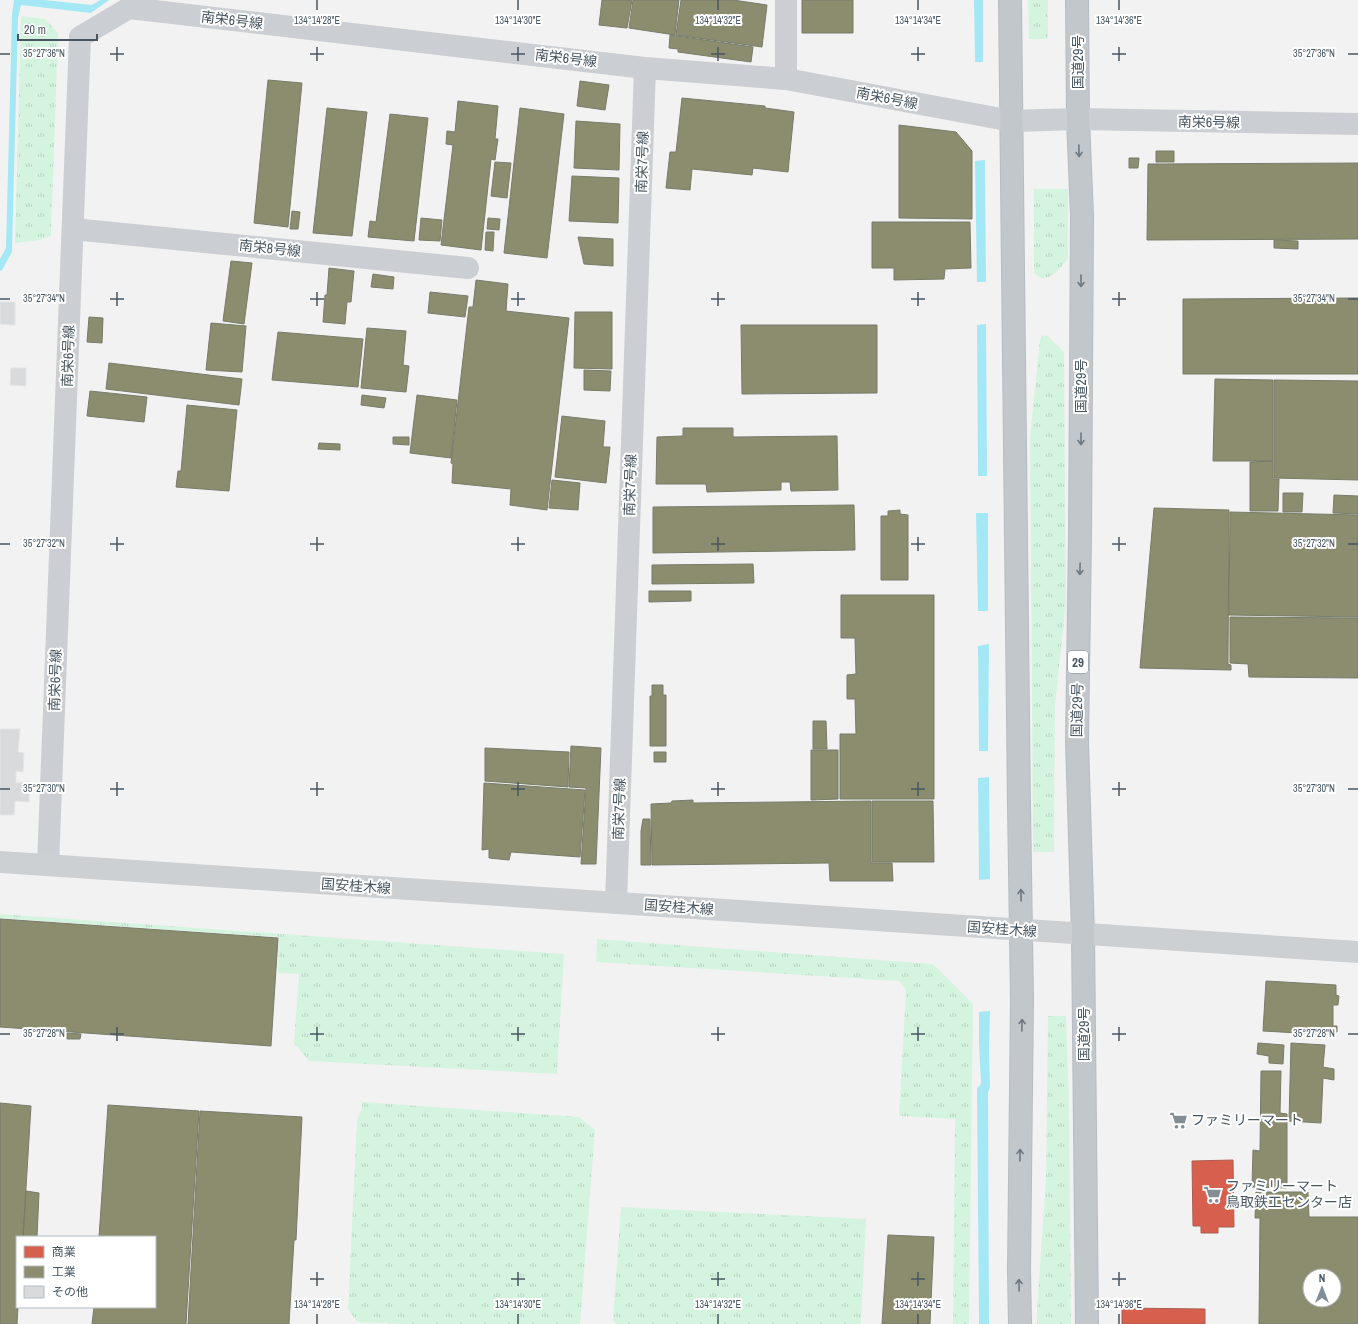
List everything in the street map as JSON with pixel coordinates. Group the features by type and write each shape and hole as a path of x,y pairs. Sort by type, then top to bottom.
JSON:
{"highway":[{"path":"1010,0 1019,806 1022,930 1019,1271 1020,1324"},
{"name":"国道29号","path":"1077,0 1078,119 1082,224 1077,742 1083,934 1086,1324"}],"main road":[{"name":"国安桂木線","path":"0,862 1358,952"}],"street":[{"path":"786,0 786,79"},
{"name":"南栄6号線","path":"48,865 80,37 128,8 645,68 786,79 1012,121 1078,119 1358,124"},
{"name":"南栄7号線","path":"616,903 645,68"},
{"name":"南栄8号線","path":"73,229 468,268"}],"green space":[{"path":"1028,0 1048,0 1048,39 1029,39"},
{"path":"21,16 45,19 58,33 51,236 40,240 15,243"},
{"path":"1034,189 1068,189 1068,259 1054,273 1045,278 1034,273"},
{"path":"1042,335 1049,337 1064,352 1066,602 1055,705 1054,852 1033,852 1030,436 1040,340"},
{"path":"0,914 564,954 557,1074 309,1061 294,1043 299,974 278,973 279,937 0,918"},
{"path":"597,939 933,964 973,1004 969,1324 953,1324 955,1119 899,1116 906,990 899,981 596,962"},
{"path":"1048,1016 1066,1016 1069,1103 1071,1324 1037,1324 1046,1178"},
{"path":"362,1102 579,1117 595,1130 580,1324 402,1324 357,1322 348,1309 357,1120 362,1108"},
{"path":"621,1207 866,1219 861,1324 616,1324 613,1320"}],"water":[{"path":"14,0 44,0 92,5 100,0 109,0 91,13 21,5 18,18 12,252 0,271 0,259 6,248 12,15"},
{"path":"974,0 983,0 983,62 975,62"},
{"path":"985,160 986,282 977,282 975,161"},
{"path":"986,324 987,476 978,476 977,325"},
{"path":"976,513 988,513 988,611 978,611"},
{"path":"989,644 988,751 979,751 978,646"},
{"path":"989,777 990,879 979,880 978,778"},
{"path":"990,1011 990,1088 988,1092 989,1324 979,1324 977,1088 981,1084 979,1012"}],"building: 商業":[{"name":"ファミリーマート 鳥取鉄工センター店","path":"1233,1160 1234,1227 1218,1227 1218,1233 1201,1233 1201,1226 1193,1226 1192,1161"},
{"path":"1122,1308 1205,1309 1205,1324 1122,1324"}],"building: 工業":[{"path":"602,0 632,0 627,28 599,25"},
{"path":"633,0 679,0 675,35 629,28"},
{"path":"681,0 733,0 767,5 762,47 676,35"},
{"path":"802,0 853,0 853,33 802,33"},
{"path":"670,35 753,47 751,62 678,52 678,49 669,48"},
{"path":"268,80 302,83 288,227 254,223"},
{"path":"580,81 609,85 605,110 577,106"},
{"path":"682,98 765,106 765,108 794,112 788,172 753,168 752,175 692,169 690,190 666,188 670,152 676,152"},
{"path":"458,101 498,106 495,139 498,139 495,160 491,159 481,250 441,245 453,145 446,144 447,131 455,132"},
{"path":"327,108 367,112 352,236 313,233"},
{"path":"520,108 564,114 547,258 504,253"},
{"path":"390,114 428,118 414,241 368,237 370,221 376,222"},
{"path":"576,121 620,124 619,170 574,168"},
{"path":"899,125 956,132 972,151 972,219 899,218"},
{"path":"1156,151 1174,151 1174,162 1156,162"},
{"path":"1129,158 1139,158 1138,168 1129,168"},
{"path":"495,162 511,163 507,198 491,196"},
{"path":"1358,163 1358,239 1147,240 1148,164"},
{"path":"572,176 619,178 618,223 569,221"},
{"path":"292,211 300,212 298,229 290,229"},
{"path":"421,218 442,220 440,241 419,240"},
{"path":"488,218 500,219 499,230 487,229"},
{"path":"872,222 970,222 971,268 945,269 944,279 894,280 894,268 872,268"},
{"path":"486,232 494,232 493,251 485,250"},
{"path":"578,237 613,239 613,266 584,264"},
{"path":"1274,240 1298,241 1298,249 1274,248"},
{"path":"231,261 252,263 244,324 223,321"},
{"path":"329,268 354,271 351,302 347,302 345,324 323,322"},
{"path":"373,274 394,277 393,289 371,287"},
{"path":"476,280 508,284 506,311 569,318 547,510 510,505 511,489 452,483 453,464 451,463 469,307 473,307"},
{"path":"430,292 468,296 465,317 428,313"},
{"path":"1358,298 1358,374 1183,374 1183,299"},
{"path":"575,312 612,312 612,369 574,368"},
{"path":"89,317 103,318 102,343 87,342"},
{"path":"211,323 246,326 242,372 206,370"},
{"path":"741,325 877,325 877,393 742,394"},
{"path":"367,328 406,331 403,365 409,366 406,392 361,388"},
{"path":"278,332 363,339 358,387 272,380"},
{"path":"109,363 242,379 239,405 106,389"},
{"path":"584,370 611,371 610,391 584,390"},
{"path":"1215,379 1273,380 1273,461 1213,461"},
{"path":"1274,380 1358,381 1358,480 1274,478"},
{"path":"90,391 147,397 144,422 87,416"},
{"path":"362,395 386,398 384,408 361,405"},
{"path":"417,395 457,400 451,458 410,453"},
{"path":"187,405 237,410 229,491 176,487 178,471 181,471"},
{"path":"562,416 605,421 603,447 610,447 606,483 555,477"},
{"path":"683,428 733,428 733,437 837,436 838,490 791,491 790,482 781,482 781,490 707,492 706,484 656,484 657,437 683,436"},
{"path":"393,437 409,437 409,445 393,444"},
{"path":"319,443 340,444 340,450 318,449"},
{"path":"1273,461 1273,479 1279,479 1278,511 1250,511 1250,462"},
{"path":"552,480 580,483 578,510 549,508"},
{"path":"1283,493 1303,493 1302,512 1283,512"},
{"path":"1334,495 1358,496 1358,514 1333,513"},
{"path":"854,505 855,550 653,553 653,507"},
{"path":"1154,508 1229,510 1228,664 1231,665 1231,670 1140,668"},
{"path":"900,510 900,514 908,515 908,580 881,580 881,516 888,516 888,511"},
{"path":"1230,512 1358,515 1358,617 1229,615"},
{"path":"753,564 754,583 652,584 652,565"},
{"path":"649,591 691,591 691,601 649,602"},
{"path":"841,595 934,595 934,799 840,799 840,734 856,734 855,699 847,699 847,675 856,674 855,638 841,638"},
{"path":"1230,617 1358,618 1358,678 1249,677 1248,664 1230,663"},
{"path":"652,685 663,685 663,695 666,695 666,746 650,746 650,696 652,696"},
{"path":"813,721 826,721 827,749 813,749"},
{"path":"571,746 601,748 596,864 581,864 586,788 569,787"},
{"path":"485,748 569,752 568,787 485,781"},
{"path":"811,750 838,750 838,799 811,800"},
{"path":"654,752 666,752 666,762 654,762"},
{"path":"484,783 585,790 580,857 511,852 509,860 489,858 489,849 482,850"},
{"path":"693,800 693,803 871,801 871,863 892,863 893,881 830,881 829,863 652,865 651,804"},
{"path":"872,801 933,801 934,862 872,862"},
{"path":"643,819 650,819 651,865 641,865 641,831"},
{"path":"0,919 278,938 271,1046 0,1027"},
{"path":"1266,981 1336,985 1336,995 1339,996 1338,1005 1333,1005 1333,1026 1337,1026 1337,1032 1334,1032 1334,1035 1263,1031"},
{"path":"67,1033 81,1034 80,1039 67,1039"},
{"path":"1258,1043 1284,1045 1283,1064 1269,1063 1269,1056 1257,1054"},
{"path":"1291,1043 1325,1045 1323,1067 1334,1069 1334,1080 1323,1078 1321,1123 1289,1121"},
{"path":"1261,1071 1281,1071 1280,1113 1287,1114 1287,1188 1252,1187 1253,1150 1260,1151"},
{"path":"0,1103 31,1106 23,1236 16,1236 17,1324 0,1324"},
{"path":"108,1105 199,1111 186,1324 92,1324 94,1308 156,1308 156,1236 99,1236"},
{"path":"200,1111 302,1117 296,1240 294,1240 289,1324 188,1324"},
{"path":"26,1191 39,1193 37,1236 23,1236"},
{"path":"1256,1192 1308,1192 1309,1217 1358,1217 1358,1324 1259,1324 1260,1218 1255,1218"},
{"path":"888,1235 934,1237 930,1324 882,1324"}],"building: その他":[{"path":"0,302 15,302 15,325 0,324"},
{"path":"11,368 26,368 26,386 10,385"},
{"path":"0,729 20,729 18,752 24,753 23,772 16,771 16,783 29,782 29,802 15,801 14,815 0,815"}],"place":[{"name":"ファミリーマート","path":"1178,1120"},
{"name":"ファミリーマート 鳥取鉄工センター店","path":"1213,1194"}]}
